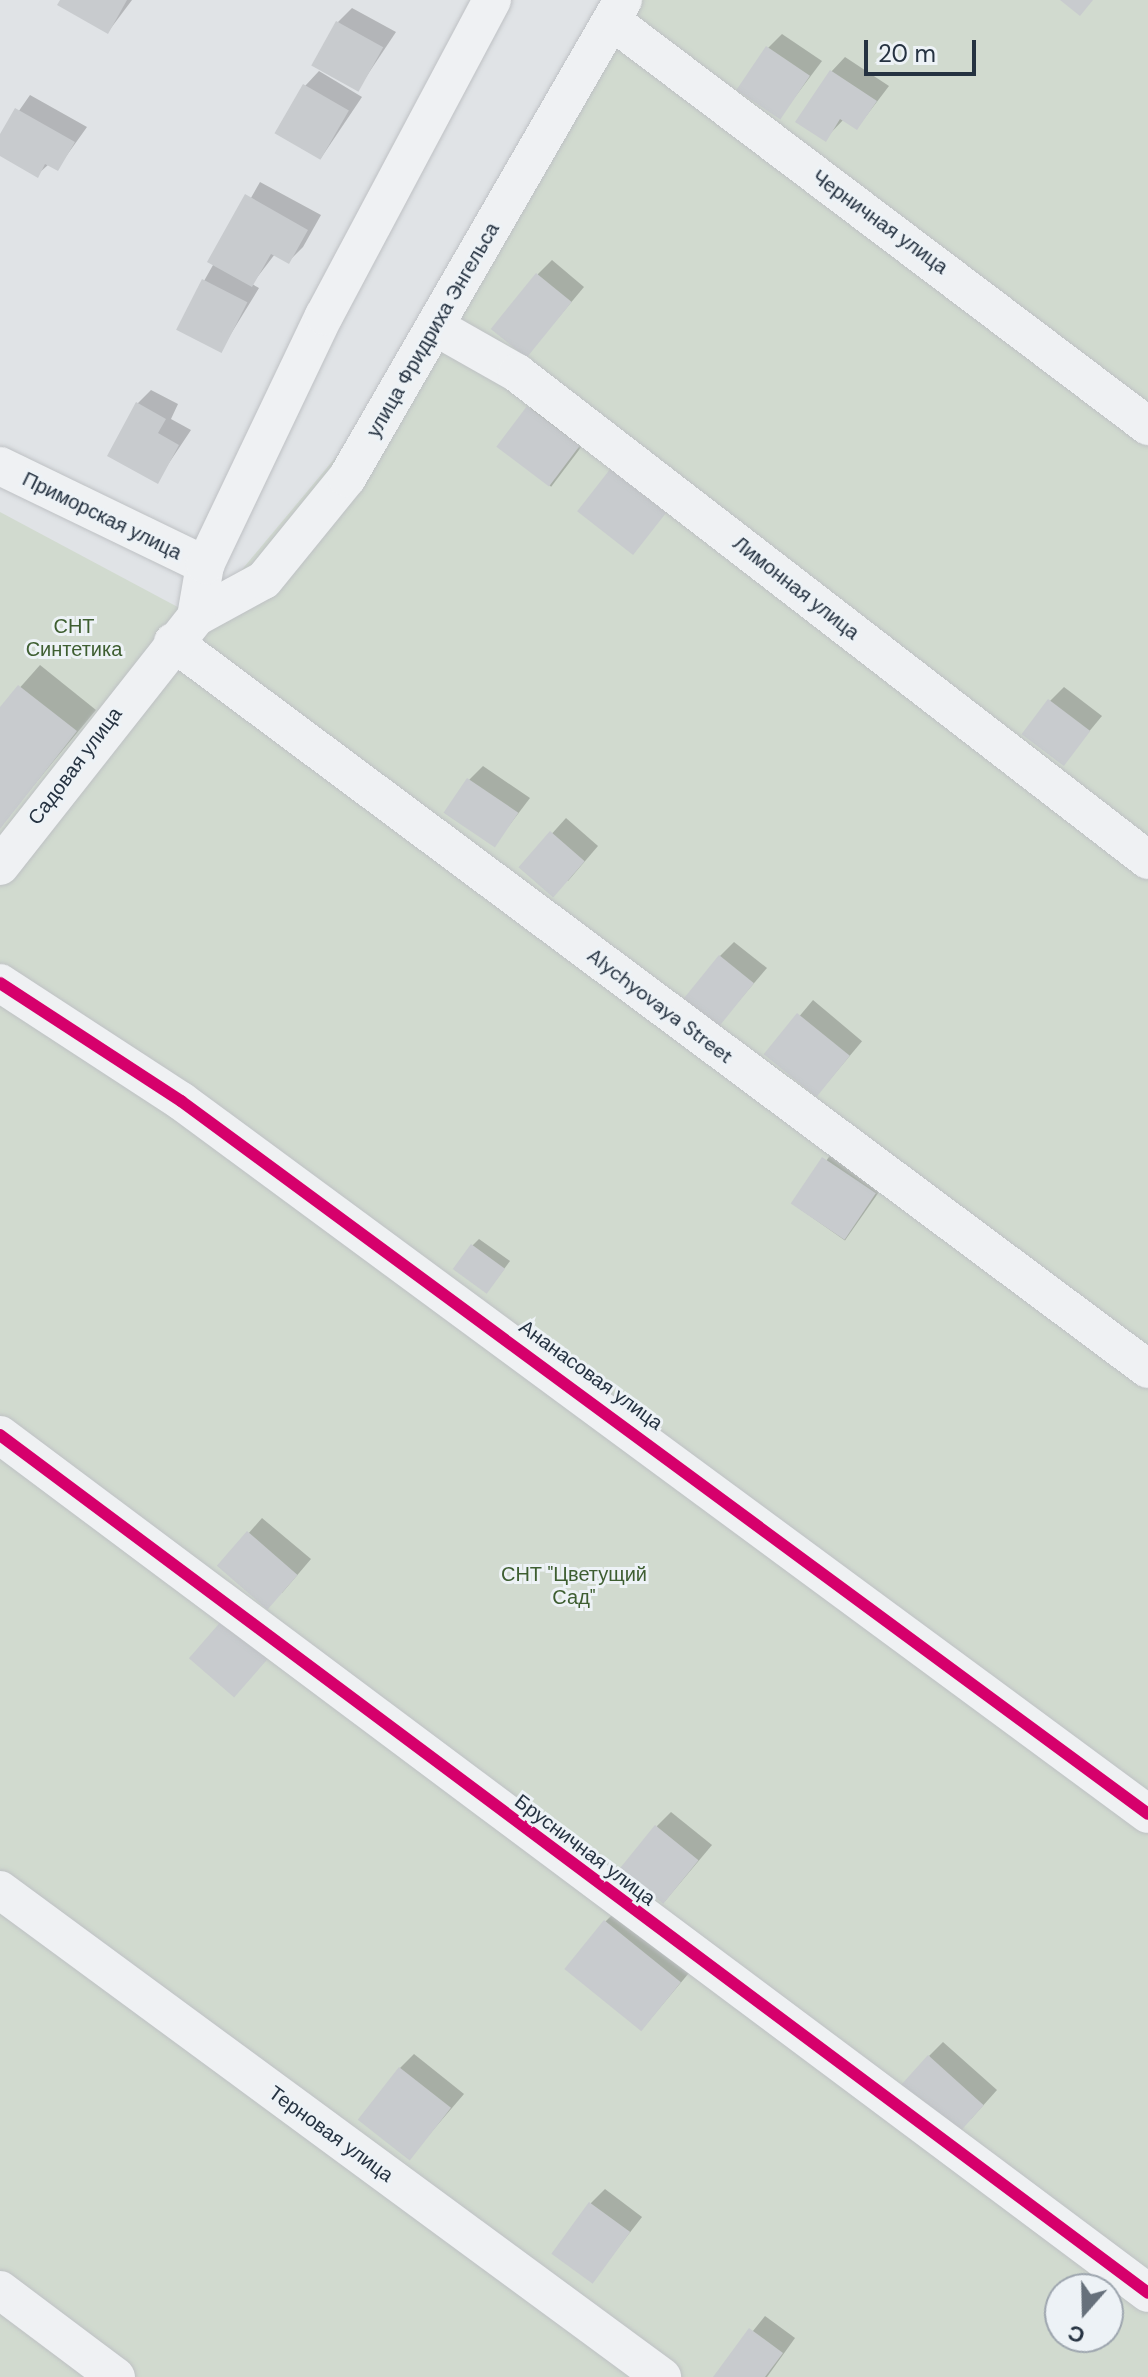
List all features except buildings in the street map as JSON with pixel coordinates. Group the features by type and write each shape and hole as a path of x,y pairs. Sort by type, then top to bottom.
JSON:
{"street":[{"path":"173,642 205,565 366,229 492,0"},
{"name":"улица Фридриха Энгельса","path":"173,642 264,580 297,547 436,327 617,10"},
{"name":"Черничная улица","path":"617,10 1148,426"},
{"name":"Лимонная улица","path":"436,327 517,373 1148,860"},
{"name":"Приморская улица","path":"0,466 205,565"},
{"name":"Садовая улица","path":"0,866 173,642"},
{"name":"Alychyovaya Street","path":"173,642 1148,1369"},
{"name":"Ананасовая улица","path":"0,983 181,1101 1148,1814"},
{"name":"Брусничная улица","path":"0,1435 1148,2293"},
{"name":"Терновая улица","path":"0,1890 662,2377"},
{"path":"0,2290 116,2377"}],"green space":[{"name":"СНТ \"Цветущий Сад\"","path":"625,0 1148,0 1148,2377 0,2377 0,884 175,650 431,343"},
{"name":"СНТ Синтетика","path":"0,512 187,612 0,849"}],"cycle path":[{"path":"0,983 181,1101 1148,1814"},
{"path":"0,1435 1148,2293"}]}
